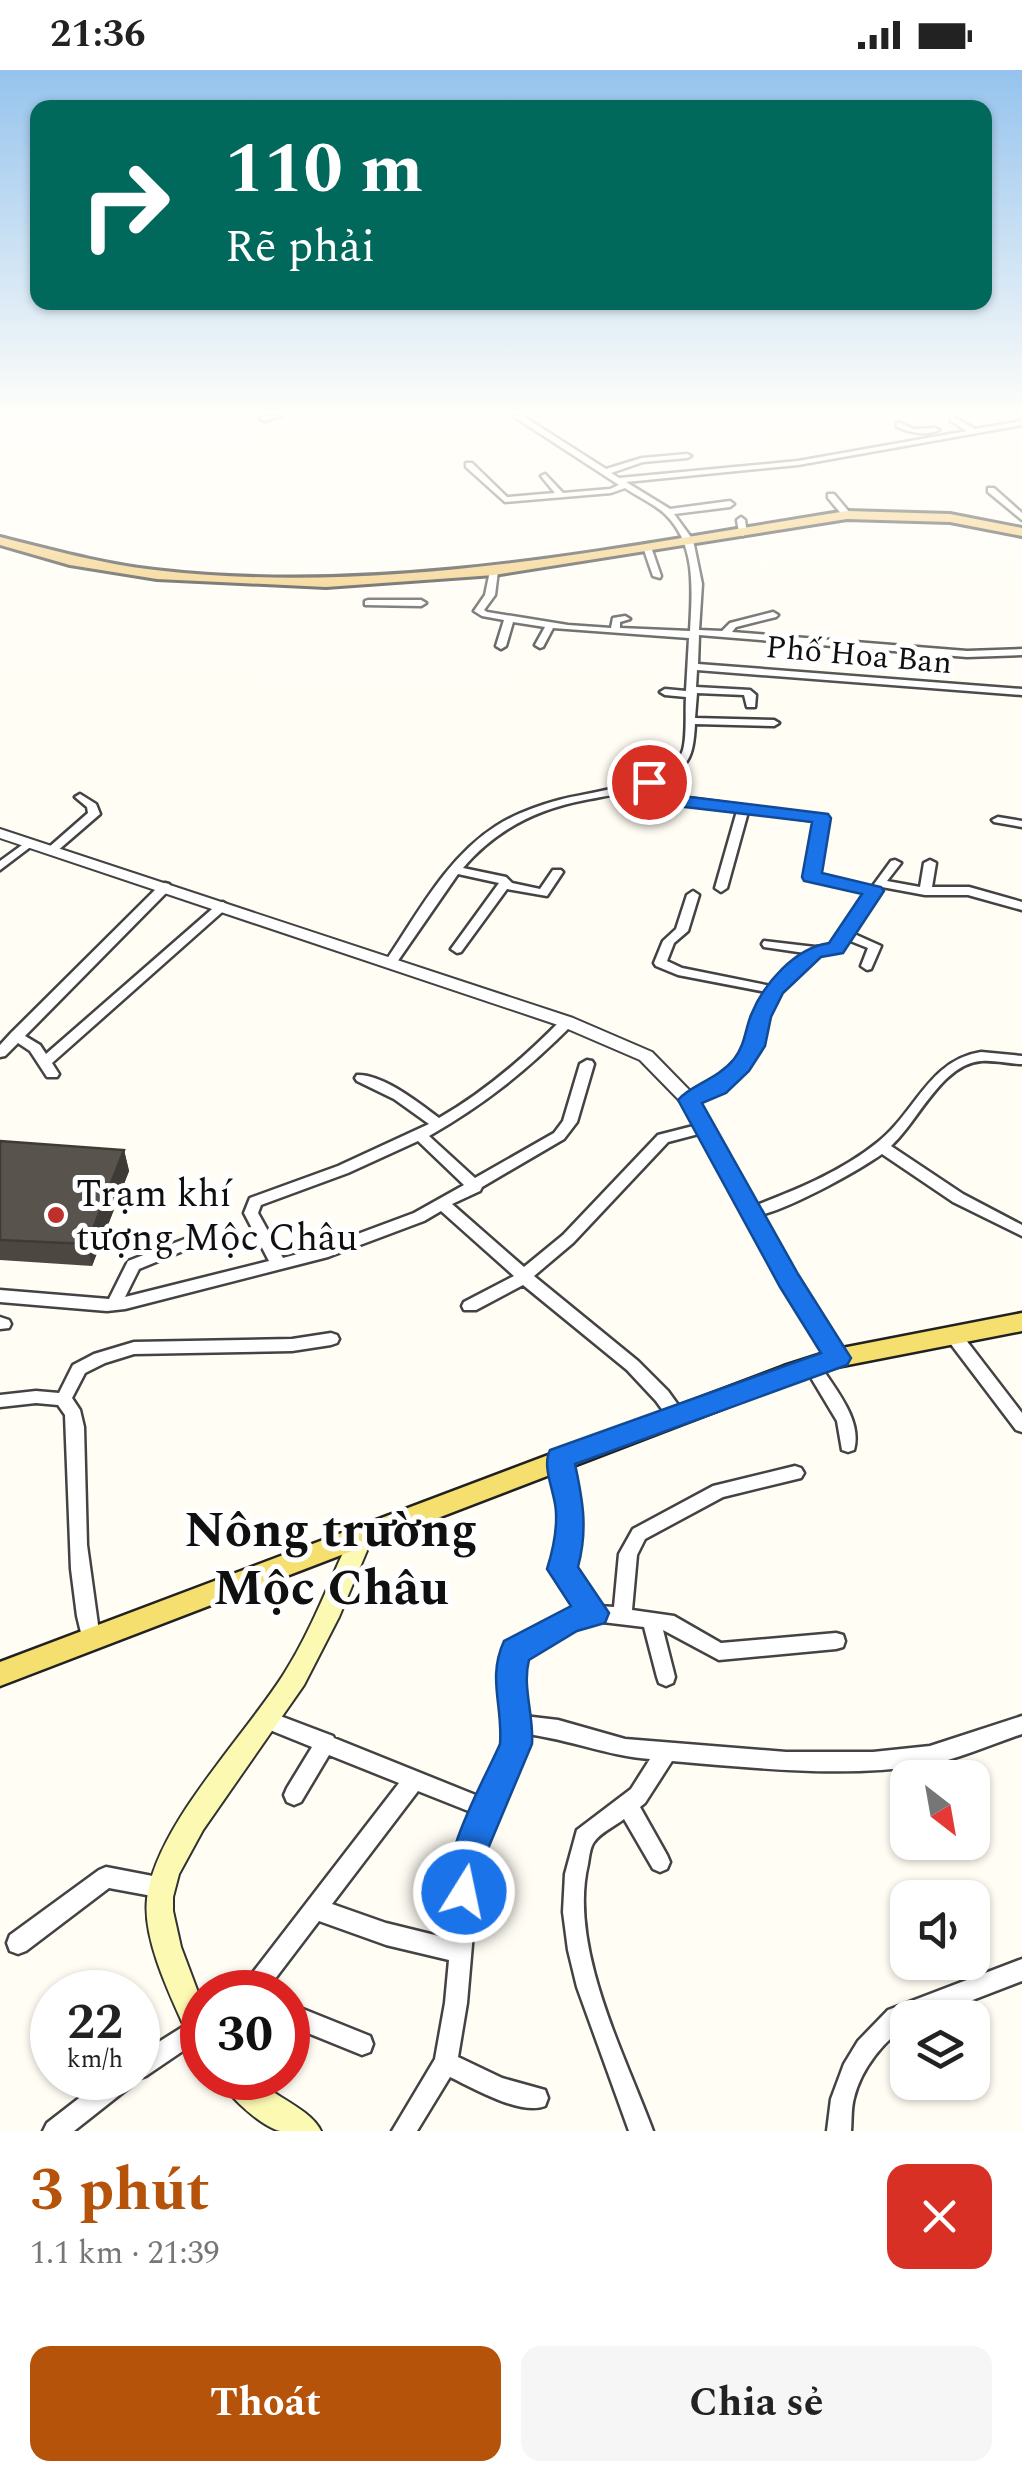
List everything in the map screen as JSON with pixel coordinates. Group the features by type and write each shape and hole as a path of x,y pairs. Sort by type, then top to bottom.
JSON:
{"highway":[{"path":"0,542 98,567 181,578 304,583 403,580 494,571 689,540 742,526 847,515 950,518 1022,532"}],"main road":[{"path":"0,1674 674,1414 812,1366 1022,1322"},
{"path":"180,1975 162,1927 160,1899 167,1872 198,1817 267,1720 320,1633 363,1534"},
{"path":"257,2100 306,2131"}],"street":[{"path":"391,962 456,870 490,835 524,816 570,800 649,782 684,760 691,720 697,584 689,540 668,512"},
{"path":"647,547 657,576"},
{"path":"494,571 490,595 479,611 510,620 615,631 725,634 966,654 1022,652"},
{"path":"397,602 403,580"},
{"path":"368,603 421,603"},
{"path":"725,634 736,624 773,615"},
{"path":"615,631 616,620 625,619"},
{"path":"501,646 510,620"},
{"path":"793,640 799,625"},
{"path":"540,645 550,626"},
{"name":"Phố Hoa Ban","path":"692,667 1022,692"},
{"path":"665,692 746,692 750,693 751,705"},
{"path":"691,720 774,722"},
{"path":"649,782 668,800 822,818 811,877 877,887 970,891 1022,906"},
{"path":"52,850 94,814 92,806 80,797"},
{"path":"721,888 744,807"},
{"path":"998,820 1022,824"},
{"path":"0,833 566,1022 646,1056 689,1100 751,1214 838,1358"},
{"path":"0,867 29,842"},
{"path":"768,944 815,951 836,948 895,863"},
{"path":"926,890 930,863"},
{"path":"456,870 502,879 504,886"},
{"path":"504,886 543,892 558,872"},
{"path":"457,949 504,886"},
{"path":"0,1053 165,887"},
{"path":"693,895 682,931 669,941 660,963 774,990"},
{"path":"16,1036 35,1048 48,1068 223,906"},
{"path":"846,935 875,946 866,966"},
{"path":"689,1100 718,1088 741,1066 754,1046 761,1017 774,990 815,951"},
{"path":"279,1266 252,1213 254,1202 339,1174 440,1125 500,1086 566,1022"},
{"path":"751,1214 818,1184 882,1147 918,1102 964,1062 976,1057 1022,1060"},
{"path":"0,1296 114,1304 190,1290 358,1242 444,1205 559,1136 570,1122 587,1064"},
{"path":"362,1078 398,1096 440,1125"},
{"path":"470,1306 524,1276 589,1218 654,1145 676,1132 705,1128"},
{"path":"420,1136 474,1187"},
{"path":"882,1147 958,1198 1022,1231"},
{"path":"444,1205 646,1375 674,1414"},
{"path":"114,1304 133,1266 195,1240"},
{"path":"952,1335 1022,1425"},
{"path":"63,1400 79,1369 134,1348 292,1345 330,1339"},
{"path":"812,1366 846,1420 848,1446"},
{"path":"0,1400 63,1400 70,1406 76,1435 77,1535 92,1638"},
{"path":"560,1458 571,1510 570,1540 562,1569 594,1613"},
{"path":"622,1616 628,1554 639,1534 718,1491 795,1473"},
{"path":"404,2131 446,2063 470,1851 511,1760 518,1724 509,1674 515,1651 570,1619 594,1613 677,1626 706,1648 719,1652 836,1641"},
{"path":"651,1620 666,1678"},
{"path":"267,1720 486,1809"},
{"path":"518,1724 558,1729 607,1745 786,1760 930,1756 1022,1725"},
{"path":"294,1796 326,1742"},
{"path":"642,2131 582,1971 575,1888 584,1838 600,1822 628,1806 667,1751"},
{"path":"269,1970 414,1780"},
{"path":"628,1806 660,1862"},
{"path":"18,1943 106,1877 163,1888"},
{"path":"316,1910 386,1934 461,1952"},
{"path":"839,2131 842,2099 852,2072 866,2048 896,2018 1022,1970"},
{"path":"310,2023 362,2044"},
{"path":"446,2063 500,2090 536,2098"},
{"path":"55,2131 95,2100"}],"building":[{"name":"Trạm khí tượng Mộc Châu","path":"0,1141 124,1150 87,1244 0,1240"}],"place":[{"name":"Trạm khí tượng Mộc Châu","path":"56,1215"}],"district":[{"name":"Nông trường Mộc Châu","path":"331,1557"}],"route":[{"path":"464,1892 470,1851 516,1744 518,1724 509,1674 515,1651 570,1619 594,1613 562,1569 570,1540 571,1510 560,1458 838,1358 788,1280 689,1100 718,1088 741,1066 754,1046 761,1017 774,990 815,951 830,952 836,948 874,891 811,877 822,818 668,800 649,782"}]}
